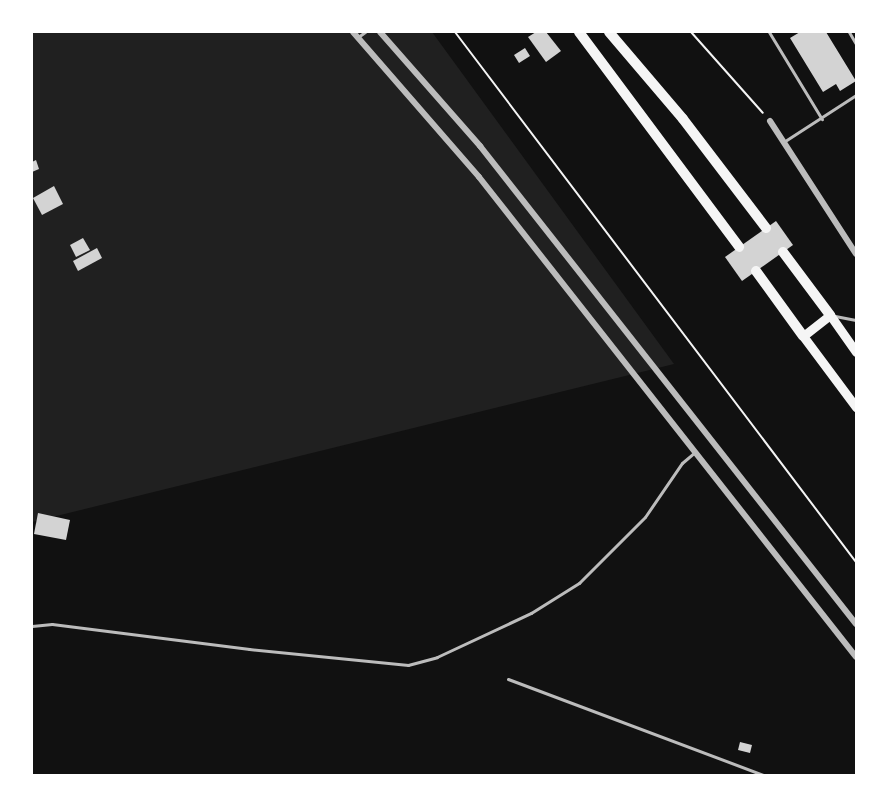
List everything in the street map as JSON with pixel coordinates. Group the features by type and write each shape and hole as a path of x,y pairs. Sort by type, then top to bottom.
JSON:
{"highway":[{"path":"579,32 739,247"},
{"path":"609,32 684,119 766,228"},
{"path":"783,252 830,315"},
{"path":"756,271 803,336"}],"main road":[{"path":"856,352 830,315 803,336 856,407"}],"street":[{"path":"353,32 479,177 856,657"},
{"path":"380,32 498,169 856,624"},
{"path":"770,122 856,254"}],"lane":[{"path":"358,37 365,32"},
{"path":"769,32 822,119"},
{"path":"849,32 856,44"},
{"path":"783,142 856,95"},
{"path":"830,315 856,320"},
{"path":"32,626 52,624 249,649 408,665 437,657 531,613 579,583 645,517 682,463 696,452"},
{"path":"508,679 766,776"}],"path":[{"path":"455,32 856,562"},
{"path":"691,32 770,122"}],"shaded area":[{"path":"32,32 432,32 674,364 32,522"}],"building":[{"path":"536,32 546,32 561,51 546,62 528,37"},
{"path":"800,32 826,32 856,81 840,91 836,84 823,92 790,38"},
{"path":"525,48 530,56 519,63 514,55"},
{"path":"36,160 39,169 32,172 32,162"},
{"path":"54,186 63,204 42,215 33,198"},
{"path":"776,221 793,245 742,281 725,257"},
{"path":"83,238 90,250 76,257 70,245"},
{"path":"97,248 102,258 78,271 73,261"},
{"path":"38,513 70,520 66,540 34,534"},
{"path":"740,742 752,745 750,753 738,750"}]}
